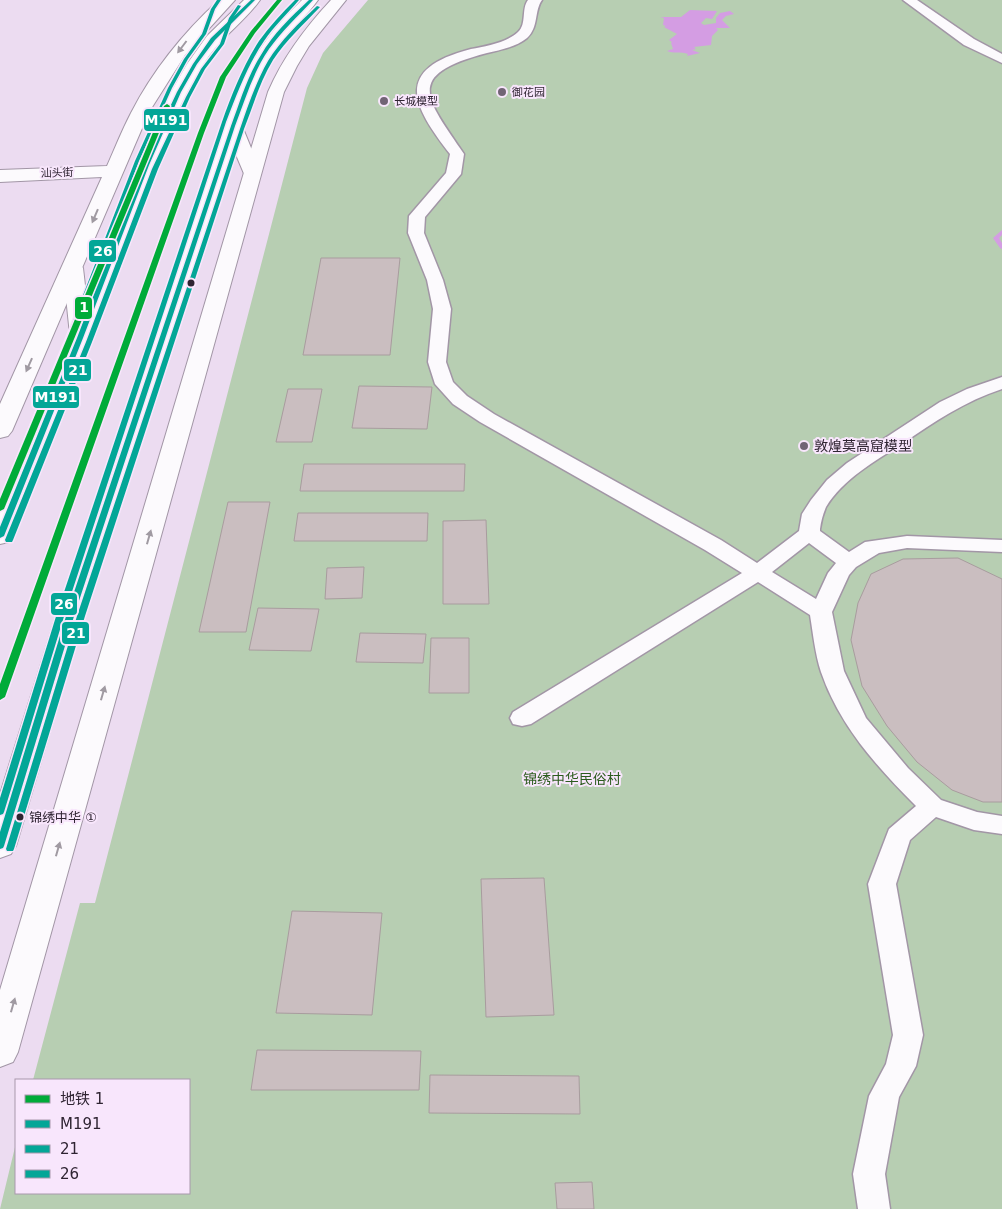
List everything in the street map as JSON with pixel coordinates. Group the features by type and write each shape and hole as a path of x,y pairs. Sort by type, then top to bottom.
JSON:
{"main road":[{"path":"213,39 222,14 230,0"},
{"path":"0,431 140,112 160,76 184,43 230,0"},
{"path":"0,536 80,338 146,165 179,92 195,64 213,39 253,0"},
{"path":"0,846 71,613 233,126 250,80 262,56 278,35 311,0"},
{"path":"0,1052 276,92 284,71 295,52 339,0"},
{"path":"233,126 252,172"},
{"name":"汕头街","path":"0,176 114,171"},
{"path":"73,268 80,338"}],"street":[{"path":"536,0 532,3 527,29 523,34 511,42 441,64 430,73 424,83 424,103 430,119 457,154 453,174 417,216 416,233 435,280 442,309 437,362 444,384 460,400 487,418 759,572 821,612"},
{"path":"909,0 969,42 1002,59"},
{"path":"522,718 759,572 809,533 810,520 817,506 828,491 853,467 946,406 967,395 1002,383"},
{"path":"809,533 848,562"},
{"path":"1002,546 907,542 873,548 848,562 839,574 821,612 832,671 855,721 899,774 932,806 974,822 1002,825"},
{"path":"874,1209 869,1174 884,1096 901,1066 908,1035 882,884 898,836 932,806"}],"green space":[{"name":"锦绣中华民俗村","path":"368,0 1002,0 1002,1209 0,1209 15,1147 15,1194 190,1194 190,1079 33,1079 80,903 95,903 307,88 323,53"}],"shaded area":[{"path":"690,10 717,11 712,19 706,18 701,23 704,25 716,23 716,18 720,13 730,11 734,14 726,16 722,20 730,28 716,28 718,30 712,36 711,45 694,47 696,49 692,50 700,53 687,56 688,54 685,53 667,51 673,49 672,42 669,40 677,34 664,27 666,26 663,25 664,18 660,17 681,17"}],"building":[{"path":"321,258 400,258 390,355 303,355"},
{"path":"359,386 432,387 427,429 352,428"},
{"path":"288,389 322,389 312,442 276,442"},
{"path":"304,464 465,464 464,491 300,491"},
{"path":"228,502 270,502 246,632 199,632"},
{"path":"298,513 428,513 427,541 294,541"},
{"path":"486,520 489,604 443,604 443,521"},
{"path":"958,558 1002,579 1002,802 983,802 952,790 917,762 887,726 862,686 851,640 858,603 871,574 903,559"},
{"path":"364,567 362,598 325,599 327,568"},
{"path":"258,608 319,609 311,651 249,650"},
{"path":"360,633 426,634 423,663 356,662"},
{"path":"431,638 469,638 469,693 429,693"},
{"path":"544,878 554,1015 486,1017 481,879"},
{"path":"292,911 382,913 372,1015 276,1013"},
{"path":"257,1050 421,1051 419,1090 251,1090"},
{"path":"430,1075 579,1076 580,1114 429,1113"},
{"path":"592,1182 594,1209 557,1209 555,1183"}],"waterway":[{"path":"1002,232 996,238 1002,247"}],"metro line":[{"name":"1","path":"0,697 201,133 223,77 253,32 280,0"},
{"name":"1","path":"0,509 167,106"}],"transit line":[{"name":"26","path":"0,509 71,334 137,161 170,88 186,59 204,34 213,9 219,0"},
{"name":"M191","path":"0,536 80,338 146,165 179,92 195,64 213,39 253,0"},
{"name":"26","path":"0,812 62,610 224,122 252,56 271,29 297,0"},
{"name":"M191","path":"0,846 71,613 233,126 258,63 279,33 311,0"},
{"name":"21","path":"9,540 89,342 155,169 188,97 203,69 222,44 231,18 239,6"},
{"name":"21","path":"10,849 81,616 258,85 266,68 281,46 318,7"}],"place":[{"name":"御花园","path":"502,92"},
{"name":"长城模型","path":"384,101"},
{"name":"敦煌莫高窟模型","path":"804,446"},
{"name":"锦绣中华 ①","path":"20,817"}]}
